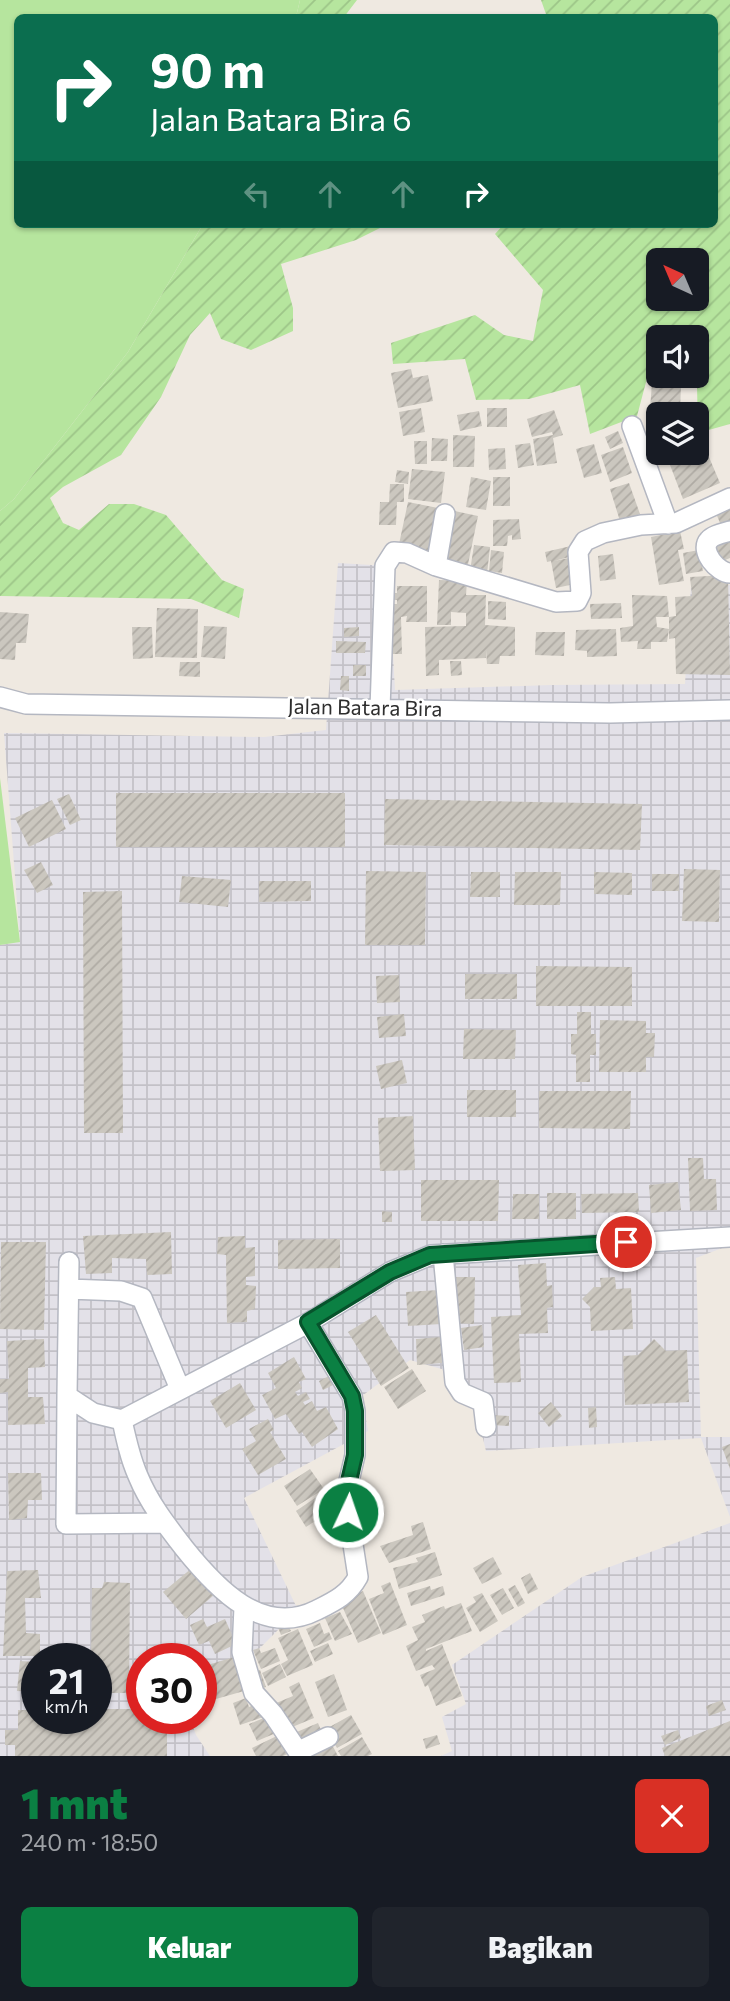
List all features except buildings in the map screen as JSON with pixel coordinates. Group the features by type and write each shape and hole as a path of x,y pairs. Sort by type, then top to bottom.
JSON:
{"street":[{"path":"632,426 668,524"},
{"path":"380,709 387,560 390,555 398,551 407,553 436,566 556,603 577,601 581,593 578,552 582,543 603,533 641,524 676,523 730,498"},
{"path":"436,566 445,514"},
{"path":"730,531 711,538 707,545 707,552 717,569 722,573 730,573"},
{"name":"Jalan Batara Bira","path":"0,697 26,704 610,713 730,710"},
{"path":"67,1396 93,1413 122,1420 308,1322 390,1272 421,1258 443,1254 730,1237"},
{"path":"443,1254 455,1382 461,1392 483,1402 486,1427"},
{"path":"69,1262 66,1524 164,1523"},
{"path":"69,1289 121,1291 142,1298 180,1390"},
{"path":"122,1420 137,1475 164,1523 216,1586 244,1607 268,1616 290,1619 310,1614 347,1594 358,1577 348,1512 349,1481 355,1455 355,1411 352,1396 308,1322"},
{"path":"244,1607 242,1652 254,1693 273,1714 300,1754 328,1737"}],"shaded area":[{"path":"338,563 388,566 395,690 685,684 691,586 730,585 730,1245 696,1258 701,1437 730,1437 730,1517 701,1438 486,1451 474,1401 452,1372 410,1360 362,1396 368,1431 244,1498 298,1610 217,1691 217,1643 126,1643 126,1734 196,1734 210,1756 0,1756 0,945 20,942 4,733 264,737 326,730"},
{"path":"730,1523 730,1756 441,1756 452,1751 442,1717 466,1704 452,1665 582,1577"}],"green space":[{"path":"0,0 300,0 297,14 14,14 14,228 201,228 128,352 14,499 0,511"},
{"path":"300,0 357,0 346,14 297,14"},
{"path":"541,0 730,0 730,424 709,430 709,402 697,402 697,388 709,388 709,325 646,325 646,382 637,416 590,434 580,385 529,399 476,400 465,359 393,364 391,343 475,315 504,335 533,341 543,290 495,234 500,228 718,228 718,14 546,14"},
{"path":"201,228 380,228 356,240 281,264 293,308 293,331 251,350 221,339 210,313 190,335 161,397 121,455 63,487 50,498 63,523 79,530 109,504 134,504 166,515 222,580 244,589 239,618 191,599 0,596 0,511 14,499 128,352"},
{"path":"0,778 20,942 0,945"}],"route":[{"path":"348,1512 349,1481 357,1430 352,1396 308,1322 390,1272 430,1255 626,1242"}]}
